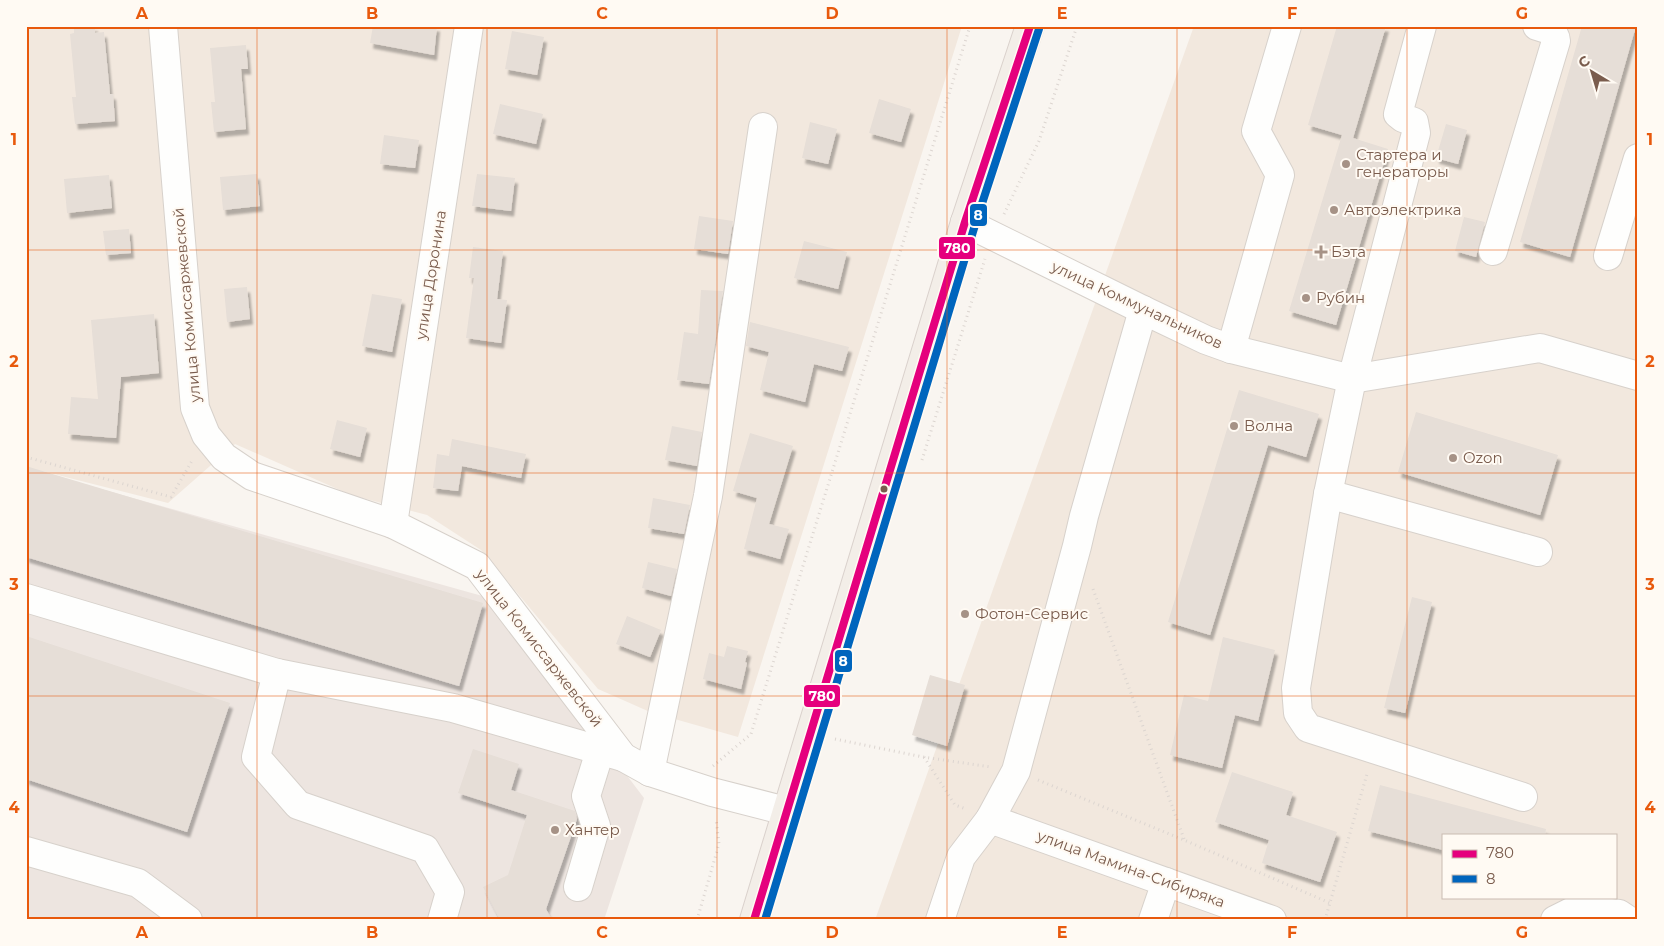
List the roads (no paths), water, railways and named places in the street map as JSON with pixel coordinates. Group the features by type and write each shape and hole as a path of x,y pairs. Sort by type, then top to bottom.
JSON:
{"main road":[{"path":"754,920 966,222 1030,26"}],"street":[{"name":"улица Комиссаржевской","path":"163,26 195,408 206,435 224,457 252,476 393,524 477,566 611,754 650,772 712,792 786,811"},
{"name":"улица Доронина","path":"393,524 470,26"},
{"path":"1231,349 1280,175 1256,130 1287,26"},
{"path":"1422,26 1398,114 1414,122 1416,133 1352,379 1328,494 1296,688 1298,712 1308,728 1523,797"},
{"path":"1493,251 1556,41 1553,32 1537,26"},
{"path":"650,772 708,496 763,127"},
{"path":"1608,256 1638,158"},
{"name":"улица Коммунальников","path":"966,222 1206,340 1231,349 1352,379 1540,348 1638,376"},
{"path":"940,920 961,857 990,819 1016,771 1078,546 1084,516 1143,310"},
{"path":"1328,494 1538,552"},
{"path":"26,598 277,673 453,708 611,754 586,796 596,826 578,887"},
{"path":"277,673 256,757 298,805 424,849 450,892 442,920"},
{"name":"улица Мамина-Сибиряка","path":"990,819 1272,920"},
{"path":"26,851 138,883 188,920"},
{"path":"1153,920 1166,882"},
{"path":"1555,920 1577,910 1619,914 1628,920"}],"place":[{"name":"Стартера и генераторы","path":"1346,164"},
{"name":"Автоэлектрика","path":"1334,210"},
{"name":"Бэта","path":"1321,252"},
{"name":"Рубин","path":"1306,298"},
{"name":"Волна","path":"1234,426"},
{"name":"Ozon","path":"1453,458"},
{"name":"Фотон-Сервис","path":"965,614"},
{"name":"Хантер","path":"555,830"}]}
